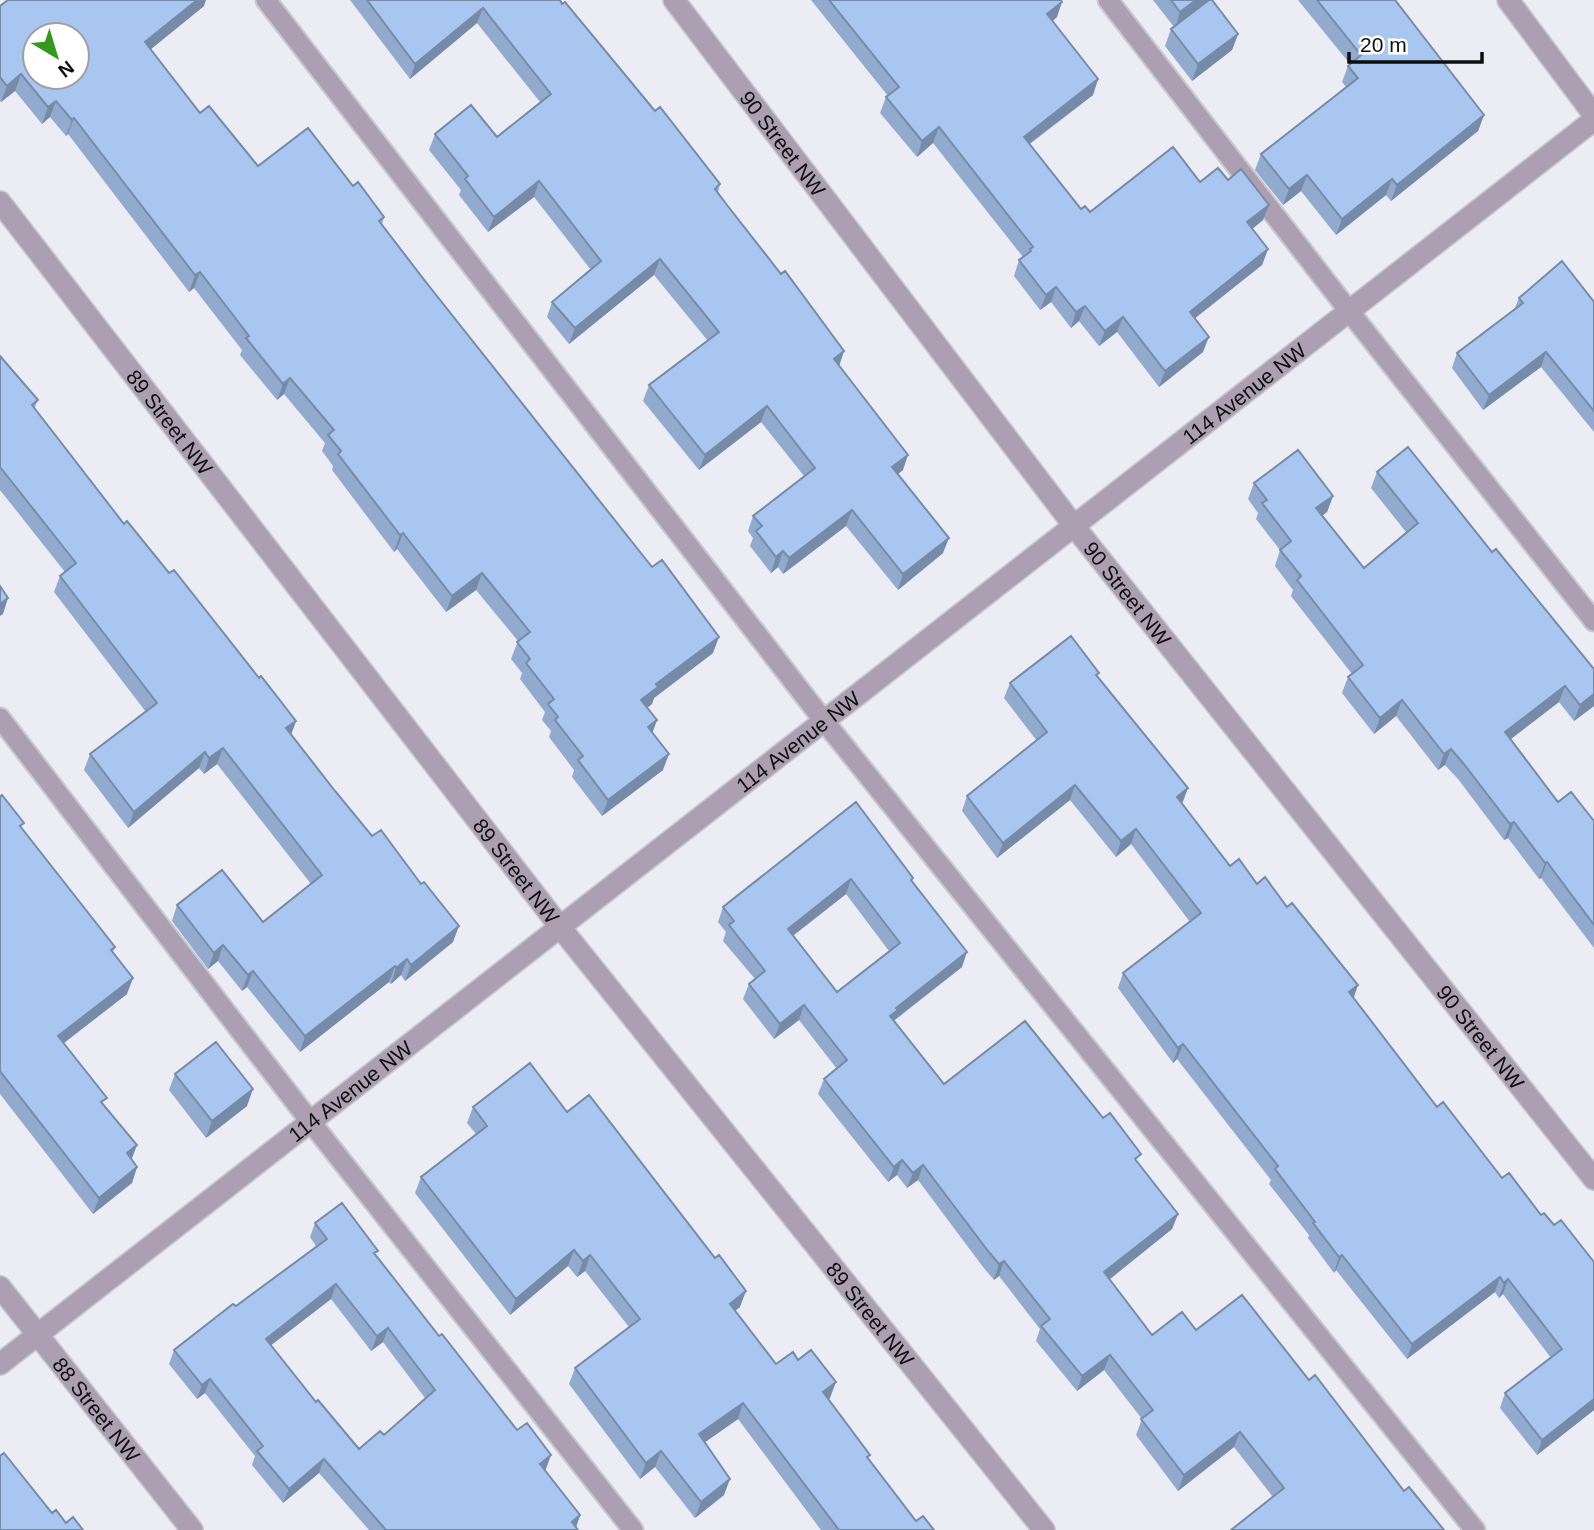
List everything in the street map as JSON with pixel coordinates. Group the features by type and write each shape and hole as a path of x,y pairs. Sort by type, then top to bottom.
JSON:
{"street":[{"name":"90 Street NW","path":"674,0 1074,526 1594,1179"},
{"path":"1508,0 1594,117"},
{"name":"114 Avenue NW","path":"0,1363 1594,117"},
{"name":"89 Street NW","path":"0,202 561,927 1044,1530"},
{"name":"88 Street NW","path":"0,1287 192,1530"}],"lane":[{"path":"266,0 824,721 1475,1530"},
{"path":"1108,0 1594,621"},
{"path":"0,718 310,1121 633,1530"}],"building":[{"path":"8,0 197,0 145,42 200,113 209,106 258,166 308,128 353,186 358,182 384,217 379,221 652,567 662,560 719,637 656,684 658,687 641,700 657,720 648,727 669,754 608,800 578,760 583,756 555,720 558,717 548,704 554,699 526,663 530,659 517,642 530,632 482,573 452,596 403,533 400,535 338,454 341,451 328,435 334,430 290,378 283,384 246,338 249,336 200,272 195,275 74,118 72,120 56,101 48,107 35,91 91,91 91,21 21,21 21,74 7,86 0,77 0,6"},
{"path":"367,0 565,2 655,111 660,107 720,184 715,189 727,205 781,274 785,271 844,351 834,359 908,455 892,467 949,538 903,574 852,510 789,558 783,551 776,557 756,531 762,526 753,516 815,468 767,406 705,455 649,385 719,332 660,259 575,328 552,302 601,261 539,181 494,217 465,179 468,176 435,134 471,105 497,137 551,94 483,8 415,64"},
{"path":"829,0 1061,0 1062,2 1047,14 1098,79 1024,137 1081,209 1085,206 1090,212 1173,147 1200,182 1218,168 1228,180 1241,169 1269,205 1247,222 1268,249 1190,312 1209,337 1165,371 1123,317 1105,331 1085,306 1076,312 1056,287 1046,295 1019,260 1033,247 939,127 922,141 886,97 899,87"},
{"path":"1171,0 1196,0 1180,12"},
{"path":"1212,0 1238,34 1198,64 1171,29"},
{"path":"1317,0 1395,0 1484,115 1397,185 1392,179 1342,219 1307,175 1289,189 1261,154 1358,78 1348,66 1361,55"},
{"path":"1562,261 1594,302 1594,411 1546,352 1489,395 1457,353 1523,303 1519,298"},
{"path":"0,356 38,400 32,405 124,524 127,521 169,573 174,570 296,721 286,728 335,791 372,836 381,830 421,884 424,882 459,926 411,965 407,959 396,968 395,966 305,1036 253,971 248,975 223,945 214,953 177,905 222,870 263,922 322,875 223,748 209,758 205,752 134,812 90,754 157,703 60,576 76,563 0,467"},
{"path":"1408,447 1492,552 1496,549 1594,669 1594,694 1580,705 1565,686 1505,732 1558,802 1571,792 1594,821 1594,925 1547,862 1545,863 1514,822 1510,824 1451,749 1444,754 1402,700 1380,718 1348,677 1363,665 1297,580 1301,576 1280,550 1291,541 1262,503 1267,500 1254,483 1298,450 1333,496 1316,508 1364,568 1418,523 1377,472"},
{"path":"0,586 8,598 0,604"},
{"path":"1071,636 1099,673 1096,675 1188,788 1177,797 1230,866 1239,859 1257,884 1265,877 1287,907 1292,903 1358,985 1349,992 1437,1107 1443,1102 1502,1178 1509,1173 1541,1215 1544,1213 1554,1225 1561,1220 1594,1262 1594,1399 1542,1440 1505,1393 1562,1349 1508,1279 1504,1283 1500,1277 1412,1344 1342,1255 1339,1257 1275,1169 1278,1166 1183,1044 1178,1048 1123,973 1201,913 1136,829 1121,841 1075,785 1003,843 967,796 1047,732 1010,683"},
{"path":"2,795 24,823 20,826 115,947 111,950 133,978 58,1036 107,1098 101,1102 137,1145 127,1153 137,1167 99,1198 0,1071"},
{"path":"856,802 913,878 911,880 967,952 896,1008 898,1010 890,1016 944,1084 1025,1021 1103,1118 1110,1113 1141,1154 1135,1159 1178,1214 1104,1272 1152,1335 1182,1312 1196,1330 1242,1295 1309,1380 1315,1375 1404,1491 1409,1487 1444,1530 1231,1530 1284,1488 1240,1432 1184,1475 1141,1419 1153,1410 1110,1355 1082,1376 1041,1326 1050,1319 1004,1261 999,1264 988,1251 923,1165 913,1173 902,1160 894,1167 824,1079 847,1060 804,1005 780,1024 749,984 765,971 729,925 734,921 723,907","holes":["851,879 900,943 837,992 788,929"]},
{"path":"216,1042 253,1089 212,1121 175,1074"},
{"path":"530,1063 567,1112 589,1095 715,1258 719,1255 746,1291 730,1304 776,1364 793,1352 798,1360 811,1350 836,1382 823,1392 870,1455 867,1457 916,1521 923,1516 934,1530 839,1530 743,1403 699,1434 730,1479 701,1502 661,1451 646,1463 575,1368 640,1319 590,1255 583,1261 574,1250 516,1299 421,1177 487,1126 473,1107"},
{"path":"342,1203 378,1251 374,1253 439,1336 442,1334 517,1430 527,1423 551,1455 540,1464 580,1515 572,1522 578,1530 386,1530 324,1459 289,1489 257,1451 263,1446 210,1379 202,1385 174,1350 233,1304 236,1306 327,1239 315,1223","holes":["336,1284 377,1336 388,1328 435,1390 384,1435 380,1431 359,1449 318,1400 316,1402 266,1339"]},
{"path":"4,1453 52,1513 56,1510 66,1523 73,1517 83,1530 0,1530 0,1456"}]}
